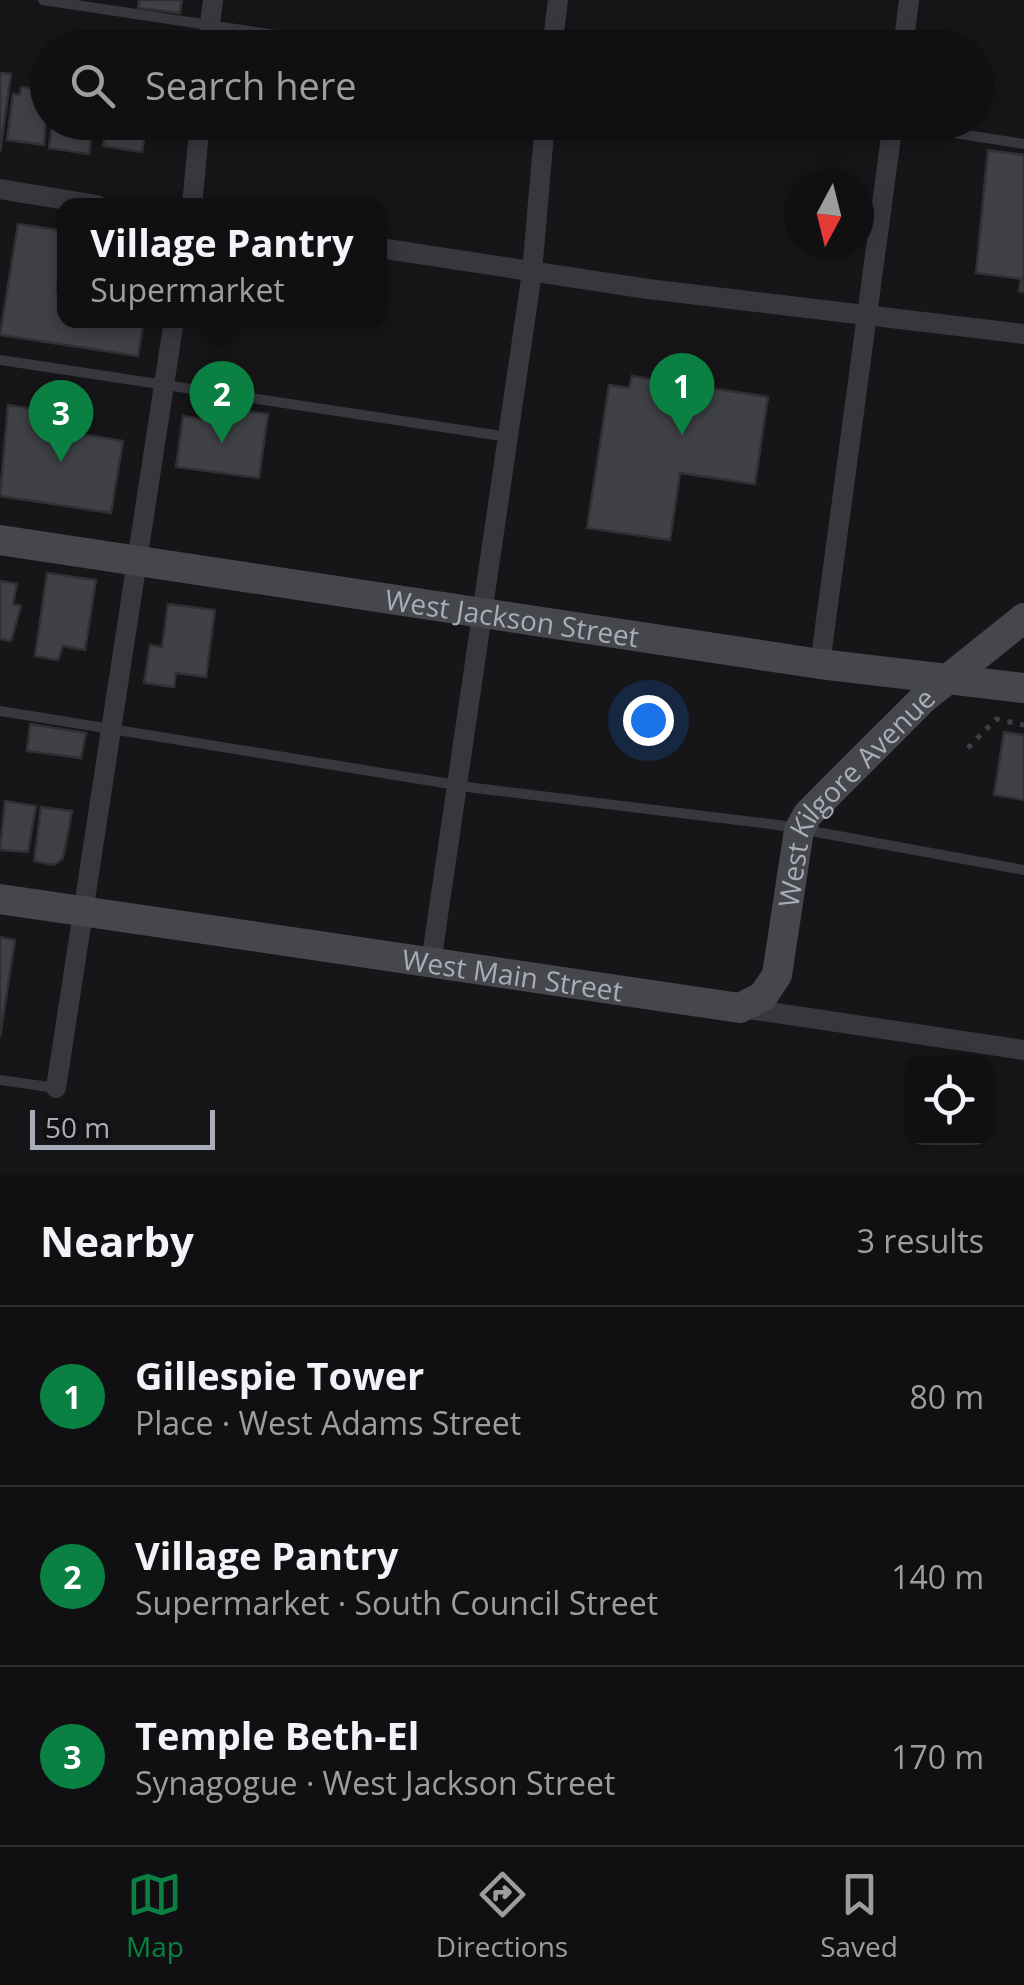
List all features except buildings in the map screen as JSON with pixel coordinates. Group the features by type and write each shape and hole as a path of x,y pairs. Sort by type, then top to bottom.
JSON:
{"main road":[{"name":"West Jackson Street","path":"0,540 820,664 1024,688"},
{"name":"West Kilgore Avenue","path":"740,1008 762,996 777,975 799,830 808,814 924,698 1024,618"},
{"name":"West Main Street","path":"0,899 740,1008"}],"street":[{"path":"209,30 213,0"},
{"path":"554,30 558,0"},
{"path":"905,30 909,0"},
{"path":"193,198 198,140"},
{"path":"432,964 510,437 532,272 543,140"},
{"path":"820,664 870,314 888,140"},
{"path":"0,189 57,199"},
{"path":"387,249 532,272 1024,334"},
{"path":"56,1088 173,328"},
{"name":"West Main Street","path":"740,1008 1024,1050"}],"lane":[{"path":"43,0 237,30"},
{"path":"994,139 1024,144"},
{"path":"0,360 510,437"},
{"path":"0,712 458,786 799,830 1024,870"},
{"path":"0,1080 56,1088"}],"path":[{"path":"968,748 996,719 1024,724"}],"place":[{"name":"Gillespie Tower","path":"682,435"},
{"name":"Village Pantry","path":"222,443"},
{"name":"Temple Beth-El","path":"61,462"}]}
